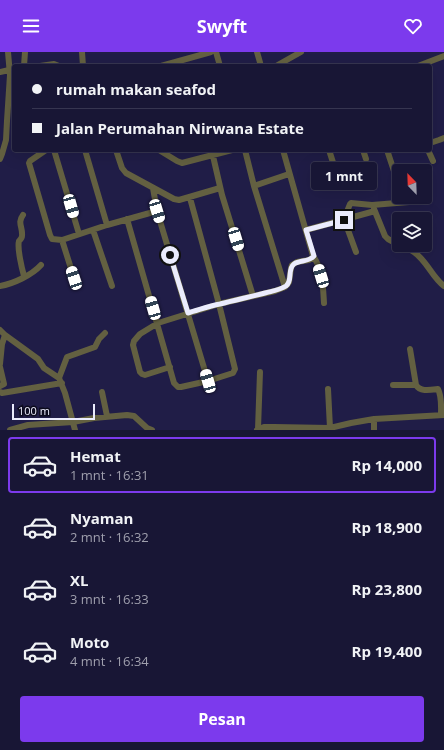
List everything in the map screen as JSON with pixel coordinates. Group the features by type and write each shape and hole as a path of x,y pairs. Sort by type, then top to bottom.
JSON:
{"street":[{"path":"0,159 7,123 11,73 8,52"},
{"path":"24,64 25,52"},
{"path":"82,52 83,64"},
{"path":"184,63 211,52"},
{"path":"216,52 219,64"},
{"path":"257,52 260,64"},
{"path":"280,64 299,53"},
{"path":"423,64 444,56"},
{"path":"0,72 11,73"},
{"path":"0,121 12,125"},
{"path":"432,142 444,138"},
{"path":"43,152 30,161 29,165 52,238 62,240 107,225 157,211"},
{"path":"55,152 79,234"},
{"path":"86,152 107,225"},
{"path":"117,152 122,168 126,173 176,200 190,198 220,188"},
{"path":"162,152 182,163 226,152"},
{"path":"246,152 284,287"},
{"path":"284,152 321,276 324,303"},
{"path":"330,152 339,181"},
{"path":"364,152 366,159"},
{"path":"388,152 392,165"},
{"path":"429,152 433,161"},
{"path":"213,156 220,188 253,296"},
{"path":"254,186 290,174"},
{"path":"153,188 157,211 208,381"},
{"path":"127,219 174,383 178,387 181,387 231,374 235,369 190,198"},
{"path":"356,252 344,220 349,206 351,203 374,208"},
{"path":"306,230 344,220 374,208 397,204"},
{"path":"374,208 385,236 392,241"},
{"path":"23,215 20,219 22,237 19,241 19,245 20,259 24,276"},
{"path":"93,230 112,286"},
{"path":"62,240 74,278"},
{"path":"414,252 444,286"},
{"path":"170,367 145,375 142,374 140,372 132,345 134,340 140,334 158,323 219,304 284,287 289,282 292,265 297,262 310,260 314,256"},
{"path":"0,286 8,284 36,270 41,264"},
{"path":"0,364 2,333"},
{"path":"2,333 38,360 44,368 60,380 75,430"},
{"path":"60,380 67,357 92,349 96,346 99,339 105,333"},
{"path":"96,346 101,352"},
{"path":"260,372 257,430 264,427 316,429 340,428 374,419 442,415 439,390 422,390 417,388 410,349"},
{"path":"0,367 4,384 0,386"},
{"path":"0,392 2,393 60,380"},
{"path":"393,385 416,385"},
{"path":"328,389 330,428"},
{"path":"102,392 106,416"},
{"path":"10,430 28,425 73,422 106,416 127,415 134,416 147,428 152,430"},
{"path":"374,419 374,430"}],"route":[{"path":"170,255 188,313 284,287 289,282 292,265 297,262 310,260 314,256 306,230 344,220"}]}
